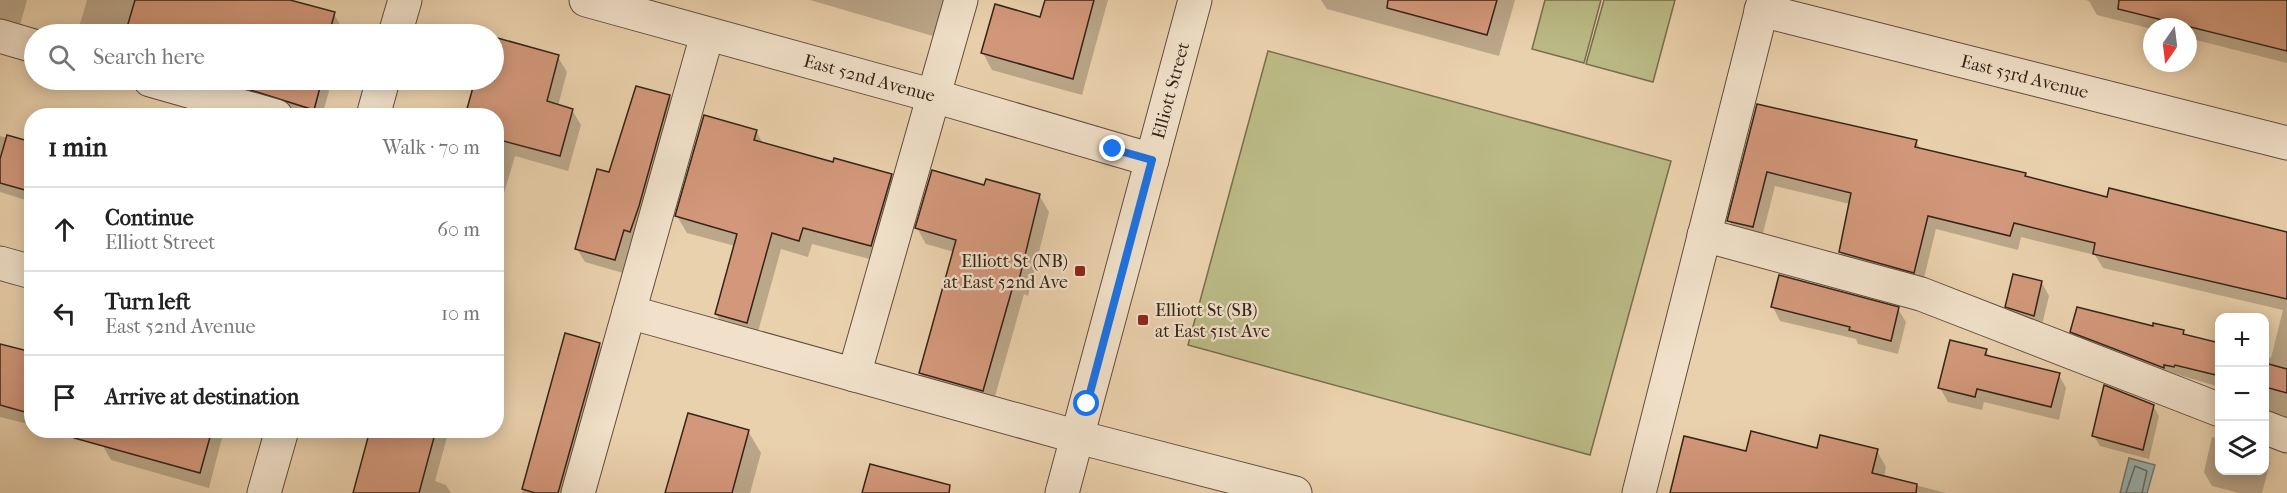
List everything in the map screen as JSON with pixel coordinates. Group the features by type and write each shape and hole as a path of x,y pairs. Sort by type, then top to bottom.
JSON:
{"street":[{"path":"398,24 405,0"},
{"name":"East 52nd Avenue","path":"586,0 934,96 1152,160"},
{"path":"854,375 961,0"},
{"name":"Elliott Street","path":"1062,493 1195,0"},
{"path":"1639,493 1762,5"},
{"name":"East 53rd Avenue","path":"1762,5 2287,143"},
{"path":"578,493 707,35"},
{"path":"0,36 24,43"},
{"path":"185,90 248,108"},
{"path":"374,108 380,90"},
{"path":"1704,235 1921,294 2215,408"},
{"path":"0,263 24,270"},
{"path":"629,312 1078,437 1295,493"},
{"path":"2269,429 2287,436"},
{"path":"264,493 280,438"}],"shaded area":[{"path":"1545,0 1601,0 1584,63 1532,49"},
{"path":"1604,0 1675,0 1653,82 1586,64"},
{"path":"1268,51 1671,161 1590,455 1188,345"}],"water":[{"path":"2129,458 2155,465 2147,493 2120,493"}],"building":[{"path":"135,0 290,0 335,12 332,24 128,24"},
{"path":"1045,0 1094,0 1073,79 981,53 995,4 1040,17"},
{"path":"1388,0 1497,0 1487,35 1387,8"},
{"path":"2119,0 2287,0 2287,51 2197,29 2197,18 2154,18 2118,9"},
{"path":"504,40 559,55 547,101 573,109 560,156 504,141 504,108 467,108 472,90 504,90"},
{"path":"636,86 670,95 639,206 630,232 624,230 615,260 575,249 597,169 609,172"},
{"path":"250,90 319,90 315,108 308,108"},
{"path":"1757,104 1917,140 1915,147 2026,173 2025,176 2107,197 2109,188 2287,232 2287,299 2093,254 2095,243 2014,223 2010,236 1928,216 1914,273 1839,252 1851,193 1767,172 1753,227 1727,221"},
{"path":"704,115 757,130 754,140 833,162 834,158 892,174 871,246 803,228 799,241 772,233 747,323 715,314 737,234 675,216"},
{"path":"7,135 24,140 24,190 0,183 0,159"},
{"path":"932,170 984,185 986,179 1040,194 1019,280 1015,279 983,391 919,373 956,240 915,228"},
{"path":"2013,274 2042,281 2034,316 2005,307"},
{"path":"1779,275 1899,307 1891,341 1849,330 1850,327 1771,307"},
{"path":"2077,307 2153,326 2153,323 2184,330 2183,334 2215,342 2215,375 2175,365 2174,367 2164,365 2164,368 2070,332"},
{"path":"565,333 600,343 558,493 535,493 522,489"},
{"path":"1950,340 1987,349 1985,355 2060,373 2051,407 1977,389 1975,397 1938,388"},
{"path":"0,344 24,350 24,412 0,405"},
{"path":"2269,364 2287,369 2287,393 2269,388"},
{"path":"2104,385 2154,405 2143,450 2092,436"},
{"path":"688,413 749,430 732,493 665,493"},
{"path":"1751,431 1817,448 1820,435 1878,449 1872,473 1917,484 1916,493 1670,493 1684,436 1746,451"},
{"path":"74,438 210,438 200,473"},
{"path":"368,438 434,438 419,493 353,493"},
{"path":"870,464 950,485 949,493 862,493"}],"place":[{"name":"Elliott St (NB) at East 52nd Ave","path":"1080,271"},
{"name":"Elliott St (SB) at East 51st Ave","path":"1143,320"}],"route":[{"path":"1087,404 1152,160 1113,149"}]}
